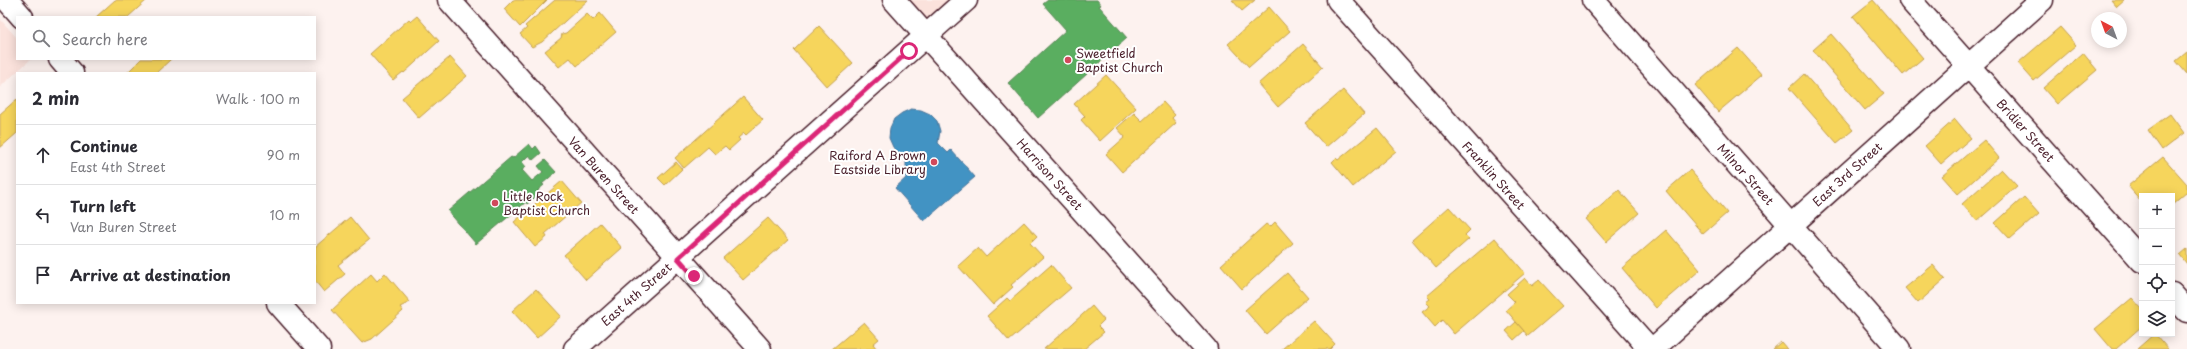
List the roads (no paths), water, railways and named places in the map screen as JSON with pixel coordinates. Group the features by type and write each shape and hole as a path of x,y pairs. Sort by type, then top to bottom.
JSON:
{"street":[{"path":"7,0 21,16"},
{"name":"Van Buren Street","path":"449,0 760,349"},
{"name":"Harrison Street","path":"894,0 1206,349"},
{"name":"East 4th Street","path":"575,349 966,0"},
{"name":"Franklin Street","path":"1338,0 1652,349"},
{"name":"Milnor Street","path":"1593,0 1791,224 1899,349"},
{"name":"Bridier Street","path":"1910,0 2139,257"},
{"name":"East 3rd Street","path":"1652,349 1967,65 2042,0"},
{"path":"61,60 71,72"},
{"path":"2175,297 2187,311"},
{"path":"279,304 319,349"}],"place":[{"name":"Sweetfield Baptist Church","path":"1068,60"},
{"name":"Raiford A Brown Eastside Library","path":"934,162"},
{"name":"Little Rock Baptist Church","path":"495,203"}]}
